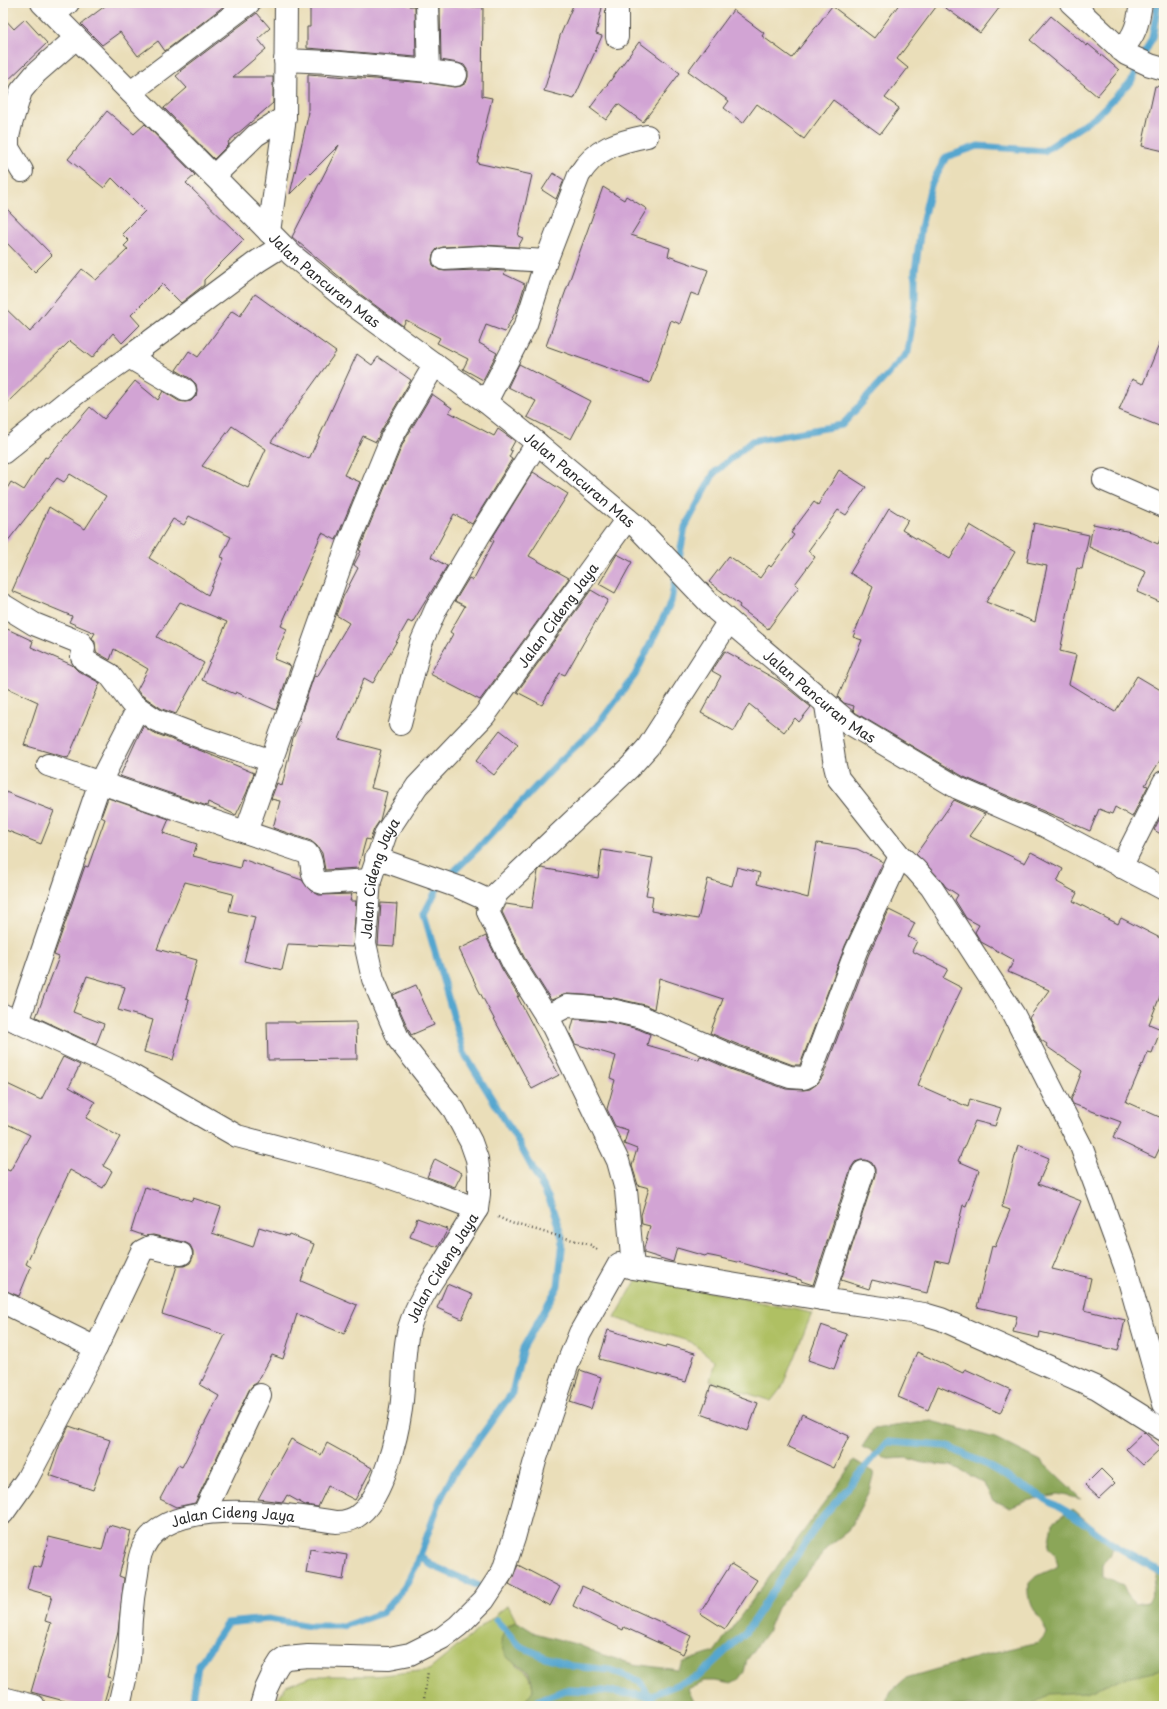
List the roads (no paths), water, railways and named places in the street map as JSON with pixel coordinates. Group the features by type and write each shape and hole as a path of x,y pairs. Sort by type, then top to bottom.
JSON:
{"street":[{"path":"131,92 249,3"},
{"path":"7,442 129,357 212,294 276,239 285,117 286,3"},
{"path":"427,3 429,71"},
{"path":"617,3 617,37"},
{"path":"1071,3 1124,52 1157,67"},
{"path":"1124,52 1138,25 1141,3"},
{"name":"Jalan Pancuran Mas","path":"55,7 76,38 276,239 352,304 486,402 632,523 698,592 729,621 826,705 849,723 958,788 1045,826 1164,889"},
{"path":"22,171 8,148 10,124 21,91 36,73 76,38"},
{"path":"285,60 330,62 429,71 456,75"},
{"path":"214,176 256,135 285,117"},
{"path":"486,402 526,324 546,261 579,175 586,164 609,146 647,136"},
{"path":"444,259 481,257 546,261"},
{"path":"129,357 184,390"},
{"path":"246,832 348,544 392,437 435,364"},
{"path":"400,724 421,643 436,609 479,536 537,443"},
{"path":"1104,480 1164,506"},
{"name":"Jalan Cideng Jaya","path":"119,1706 129,1659 133,1596 143,1548 148,1538 170,1522 204,1513 276,1513 345,1522 354,1518 365,1509 379,1486 396,1437 402,1408 406,1344 410,1328 427,1289 477,1209 479,1175 477,1159 471,1142 454,1110 399,1040 373,978 365,943 370,880 376,858 386,833 416,786 484,716 632,523"},
{"path":"3,605 34,624 81,643 84,648 82,658 109,674 125,696 152,718 167,725 272,761"},
{"path":"632,1268 626,1190 623,1175 618,1162 553,1027 513,963 488,912 497,893 630,767 643,752 729,621"},
{"path":"826,705 838,778 900,856 915,869 931,887 1014,1015 1081,1146 1125,1266 1164,1404"},
{"path":"138,708 100,782 10,1019 129,1074 237,1136 374,1172 429,1190 477,1209"},
{"path":"48,765 307,853 311,857 313,876 318,882 370,880"},
{"path":"1121,867 1164,782"},
{"path":"546,1017 567,1006 611,1010 642,1017 734,1057 790,1077 804,1078 808,1076 811,1071 856,951 900,856"},
{"path":"376,858 460,888 492,902"},
{"path":"822,1300 864,1172"},
{"path":"3,1513 27,1479 96,1348 142,1251 150,1246 181,1254"},
{"path":"261,1706 266,1689 280,1662 286,1658 308,1656 399,1657 430,1645 442,1638 458,1626 484,1600 503,1570 514,1538 535,1461 569,1360 580,1333 620,1264 632,1268 822,1300 924,1314 948,1322 1097,1388 1164,1430"},
{"path":"3,1302 96,1348"},
{"path":"204,1513 260,1395"},
{"path":"3,1698 34,1706"}],"waterway":[{"path":"678,564 685,527 714,473 752,441 842,425 908,352 915,304 915,271 921,228 931,185 946,157 978,146 1044,151 1095,117 1131,82 1152,38 1158,3"},
{"path":"192,1706 198,1666 227,1623 268,1619 310,1626 344,1626 382,1613 404,1588 417,1564 440,1500 454,1473 512,1393 523,1348 558,1286 563,1240 549,1199 516,1138 464,1053 424,914 438,887 482,844 558,763 597,726 635,675 671,602 676,574"},
{"path":"536,1706 539,1700 565,1690 603,1691 649,1696 699,1676 745,1633 822,1518 887,1442 946,1446 983,1463 1073,1515 1114,1545 1164,1574"},
{"path":"420,1555 431,1565 479,1586"},
{"path":"496,1620 520,1646 545,1657 572,1666 610,1670 640,1681 657,1706"}]}
